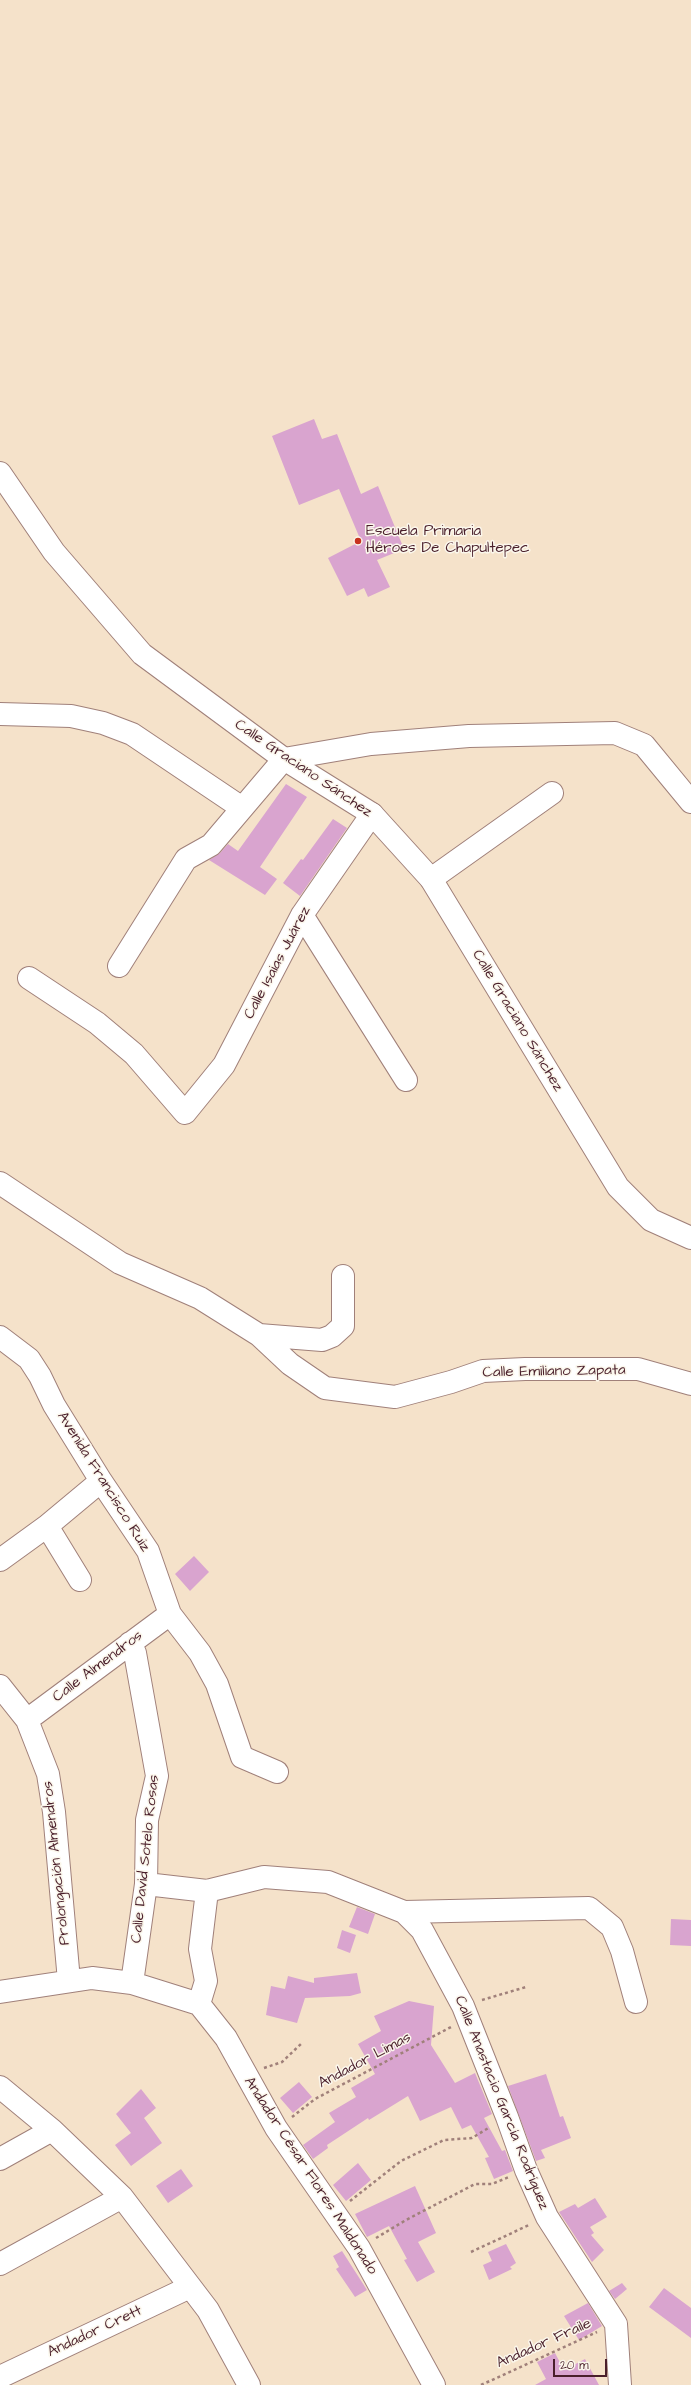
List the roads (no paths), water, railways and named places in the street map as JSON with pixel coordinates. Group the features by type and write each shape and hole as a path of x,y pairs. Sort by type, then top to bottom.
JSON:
{"street":[{"name":"Calle Graciano Sánchez","path":"0,473 54,552 142,654 284,759 372,814 431,879 618,1187 651,1220 691,1238"},
{"path":"0,714 70,716 103,723 132,734 242,808"},
{"path":"119,966 186,859 211,845 284,759 371,744 469,736 615,733 644,745 691,802"},
{"path":"431,879 552,793"},
{"name":"Calle Isaias Juárez","path":"29,978 97,1023 134,1054 185,1113 224,1065 302,915 372,814"},
{"path":"302,915 406,1080"},
{"name":"Calle Emiliano Zapata","path":"0,1183 120,1263 200,1298 259,1335 290,1364 325,1388 395,1397 483,1371 638,1369 691,1384"},
{"path":"259,1335 322,1340 332,1336 343,1326 342,1276"},
{"name":"Avenida Francisco Ruiz","path":"0,1337 29,1359 40,1376 54,1404 101,1481 148,1551 170,1614 200,1654 217,1684 242,1757 277,1772"},
{"path":"0,1560 47,1526 101,1481"},
{"path":"47,1526 80,1580"},
{"name":"Calle Almendros","path":"27,1720 170,1614"},
{"name":"Calle David Sotelo Rosas","path":"130,1643 135,1654 157,1776 147,1820 146,1884 132,1983"},
{"name":"Prolongación Almendros","path":"0,1686 27,1720 48,1774 54,1812 69,1981"},
{"path":"146,1884 207,1891 264,1877 328,1882 404,1912 589,1908 612,1927 622,1951 636,2002"},
{"path":"0,1992 92,1978 132,1983 199,2004 206,1981 200,1949 207,1891"},
{"name":"Calle Anastacio García Rodríguez","path":"404,1912 422,1930 465,2012 507,2117 526,2170 547,2217 616,2324 620,2385"},
{"name":"Andador César Flores Maldonado","path":"199,2004 226,2038 245,2075 276,2128 359,2248 434,2385"},
{"path":"0,2087 52,2130 122,2197 208,2310 246,2384"},
{"path":"0,2159 52,2130"},
{"path":"0,2264 122,2197"},
{"name":"Andador Crett","path":"0,2377 190,2287"}],"place":[{"name":"Escuela Primaria Héroes De Chapultepec","path":"358,541"}]}
